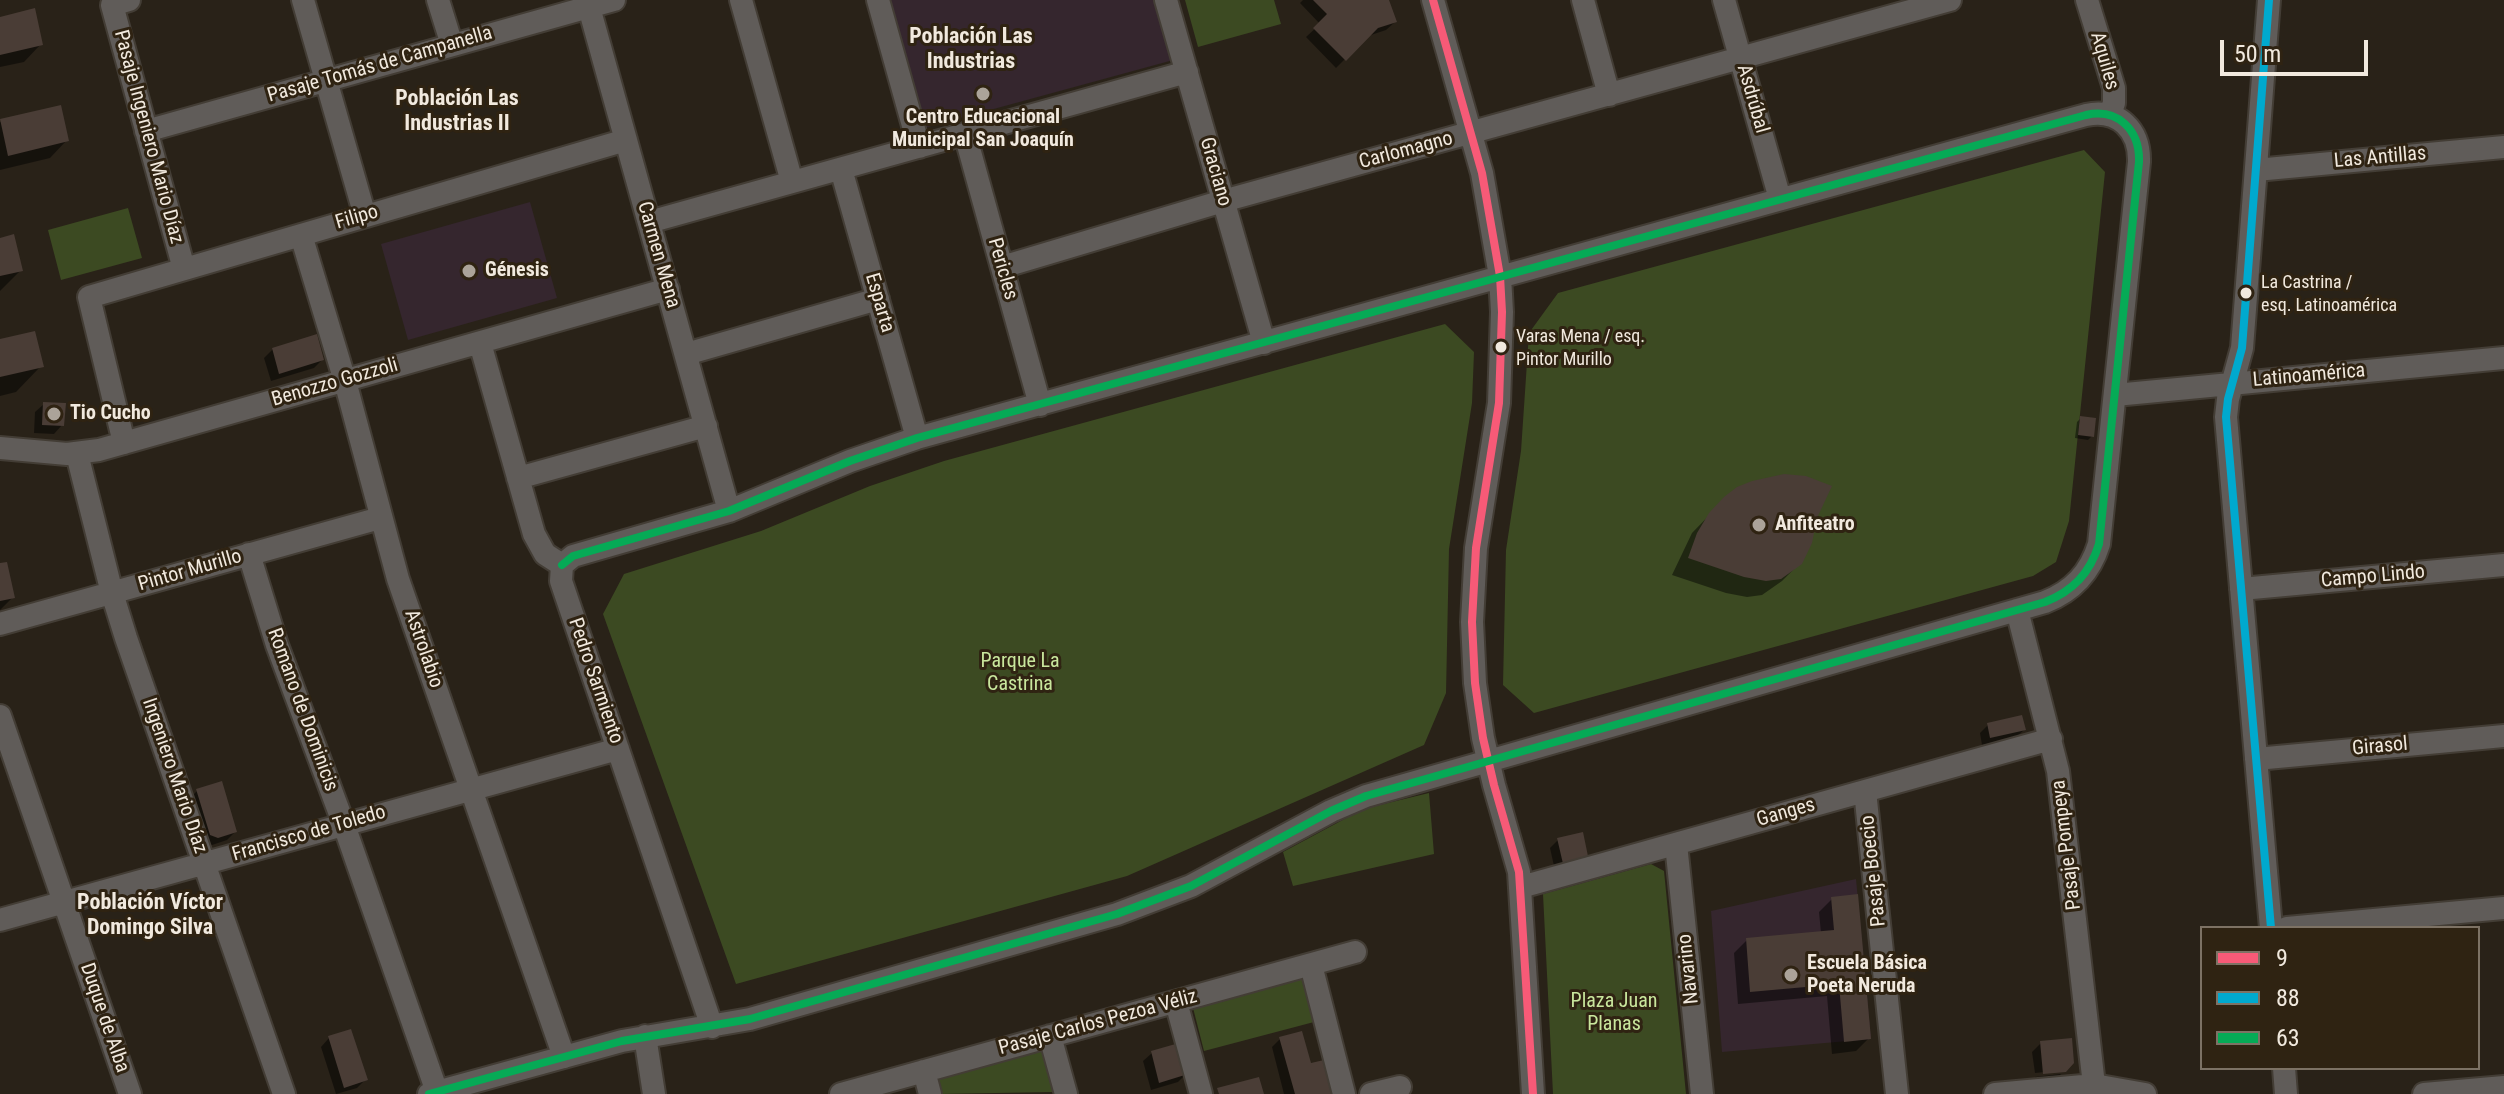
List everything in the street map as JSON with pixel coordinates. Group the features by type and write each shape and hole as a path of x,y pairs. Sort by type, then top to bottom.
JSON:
{"street":[{"path":"303,0 365,216"},
{"path":"438,0 452,45"},
{"name":"Pasaje Tomás de Campanella","path":"146,131 452,45 588,3 614,0"},
{"path":"741,0 792,182"},
{"path":"878,0 919,147"},
{"name":"Graciano","path":"1166,0 1264,343"},
{"path":"1433,0 1487,199 1500,276 1499,403 1476,548 1472,602 1475,683 1487,761 1515,854 1521,887 1533,1094"},
{"path":"1583,0 1609,95"},
{"name":"Asdrúbal","path":"1724,0 1780,199"},
{"name":"Aquiles","path":"433,1093 474,1088 564,1057 645,1036 750,1019 1143,906 1214,875 1348,803 1384,790 2017,610 2066,592 2084,576 2096,555 2101,533 2140,153 2135,135 2110,114 2114,88 2087,0"},
{"path":"2269,0 2242,348 2226,417 2271,926"},
{"name":"Pasaje Ingeniero Mario Díaz","path":"120,2 146,131 184,269"},
{"name":"Carlomagno","path":"1002,267 1223,201 1936,2"},
{"name":"Carmen Mena","path":"588,3 729,511"},
{"path":"649,222 1187,72"},
{"path":"480,343 538,543 550,558 562,565 573,556 729,511 917,438 2086,115 2110,114"},
{"name":"Pericles","path":"965,134 1040,405"},
{"name":"Filipo","path":"124,443 89,297 626,140"},
{"name":"Las Antillas","path":"2256,170 2504,147"},
{"name":"Esparta","path":"841,169 917,438"},
{"name":"Astrolabio","path":"301,235 345,381 398,579 564,1057"},
{"name":"Benozzo Gozzoli","path":"0,448 77,454 124,443 668,289"},
{"path":"686,354 878,299"},
{"name":"Latinoamérica","path":"2115,395 2504,358"},
{"path":"518,478 706,426"},
{"name":"Ingeniero Mario Díaz","path":"77,454 112,593 284,1094"},
{"name":"Pintor Murillo","path":"0,624 380,518"},
{"name":"Romano de Dominicis","path":"249,554 277,645 344,825 433,1093"},
{"name":"Pedro Sarmiento","path":"562,565 561,581 712,1027"},
{"name":"Campo Lindo","path":"2241,589 2504,565"},
{"name":"Pasaje Pompeya","path":"2017,610 2051,739 2065,820 2094,1085"},
{"name":"Duque de Alba","path":"0,716 130,1094"},
{"name":"Girasol","path":"2256,759 2504,736"},
{"name":"Ganges","path":"1521,887 2051,739"},
{"name":"Francisco de Toledo","path":"0,920 618,749"},
{"name":"Pasaje Boecio","path":"1865,791 1897,1094"},
{"name":"Navarino","path":"1676,844 1702,1094"},
{"path":"2309,926 2504,908"},
{"name":"Pasaje Carlos Pezoa Véliz","path":"841,1094 1355,952"},
{"path":"1311,965 1344,1094"},
{"path":"1176,1002 1201,1094"},
{"path":"645,1036 654,1094"},
{"path":"1050,1036 1066,1094"},
{"path":"2284,1070 2286,1094"},
{"path":"924,1071 930,1094"},
{"path":"1995,1094 2094,1085 2145,1094"},
{"path":"1371,1094 1400,1087"},
{"path":"2424,1094 2504,1087"}],"shaded area":[{"name":"Centro Educacional Municipal San Joaquín","path":"890,0 1161,0 1177,59 924,128"},
{"name":"Génesis","path":"530,202 557,298 408,340 381,244"},
{"name":"Escuela Básica Poeta Neruda","path":"1856,879 1871,1039 1722,1052 1711,911"}],"green space":[{"path":"1185,0 1274,0 1281,24 1198,47"},
{"path":"2084,150 2105,172 2069,521 2056,562 2033,576 1534,713 1503,685 1506,550 1521,451 1529,333 1558,293"},
{"path":"128,208 142,258 61,280 48,230"},
{"name":"Parque La Castrina","path":"1445,324 1474,352 1472,403 1449,549 1446,693 1424,745 1127,876 736,984 603,614 624,574 761,531 870,486 944,461"},
{"path":"1429,793 1434,854 1293,886 1283,852 1363,809"},
{"name":"Plaza Juan Planas","path":"1651,864 1664,871 1686,1094 1553,1094 1543,894"},
{"path":"1302,976 1314,1022 1204,1051 1192,1004"},
{"path":"1041,1049 1053,1092 939,1094 935,1078"}],"building":[{"path":"1313,0 1389,0 1397,22 1378,28 1346,61 1313,28 1327,14"},
{"path":"35,8 43,45 0,55 0,17"},
{"path":"61,105 69,141 8,156 0,119"},
{"path":"14,234 23,271 0,276 0,238"},
{"path":"35,331 44,367 0,377 0,339"},
{"path":"317,334 324,360 279,374 272,348"},
{"name":"Tio Cucho","path":"43,402 66,403 64,426 42,425"},
{"path":"2080,416 2096,418 2094,437 2078,435"},
{"name":"Anfiteatro","path":"1784,474 1806,476 1832,486 1817,518 1812,543 1802,564 1781,579 1766,581 1688,558 1697,533 1709,513 1724,497 1752,481"},
{"path":"7,562 15,598 0,601 0,563"},
{"path":"2022,715 2026,730 1990,738 1987,723"},
{"path":"222,781 237,832 218,838 210,835 196,789"},
{"path":"1583,832 1589,861 1564,868 1557,838"},
{"path":"1858,894 1871,1039 1844,1042 1839,984 1750,992 1746,938 1834,930 1831,897"},
{"path":"351,1029 368,1080 344,1088 328,1036"},
{"path":"1302,1031 1311,1063 1324,1060 1333,1094 1295,1094 1279,1037"},
{"path":"2072,1038 2074,1063 2066,1072 2043,1074 2040,1041"},
{"path":"1179,1043 1188,1074 1159,1083 1151,1051"},
{"path":"1259,1077 1264,1094 1219,1094 1217,1088"}],"transit line":[{"name":"9","path":"1433,0 1482,173 1500,276 1499,403 1476,548 1472,622 1475,683 1483,738 1519,872 1533,1094"},
{"name":"88","path":"2269,0 2242,348 2226,417 2271,926"},
{"name":"63","path":"429,1094 622,1041 750,1019 1117,914 1191,886 1331,811 1366,796 2055,598 2079,580 2091,564 2099,544 2139,162 2136,140 2117,118 2086,115 917,438 850,461 729,511 573,556 562,565"}],"place":[{"name":"Centro Educacional Municipal San Joaquín","path":"983,94"},
{"name":"Génesis","path":"469,271"},
{"name":"La Castrina / esq. Latinoamérica","path":"2246,293"},
{"name":"Varas Mena / esq. Pintor Murillo","path":"1501,347"},
{"name":"Tio Cucho","path":"54,414"},
{"name":"Anfiteatro","path":"1759,525"},
{"name":"Escuela Básica Poeta Neruda","path":"1791,975"}],"district":[{"name":"Población Las Industrias","path":"971,50"},
{"name":"Población Las Industrias II","path":"457,112"},
{"name":"Población Víctor Domingo Silva","path":"150,916"}]}
